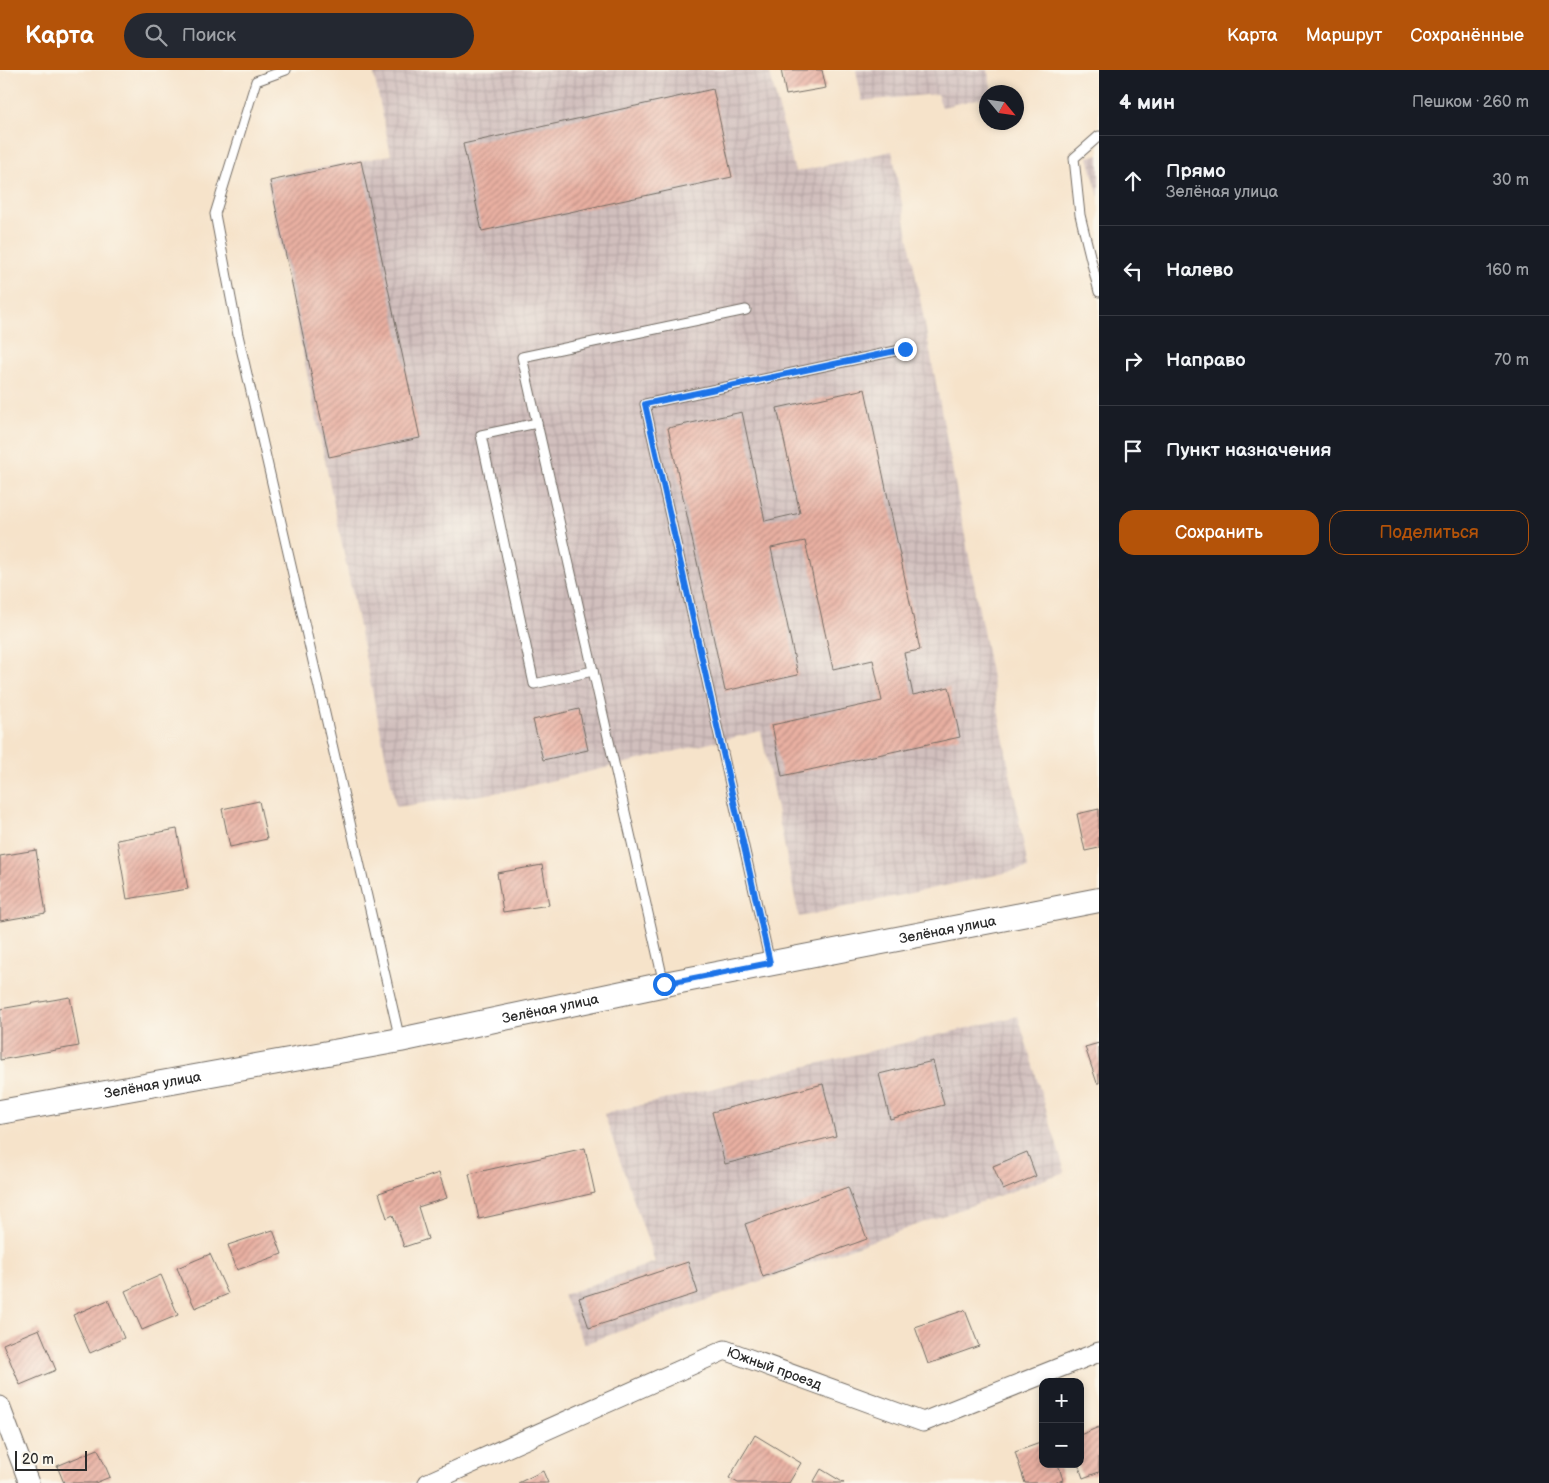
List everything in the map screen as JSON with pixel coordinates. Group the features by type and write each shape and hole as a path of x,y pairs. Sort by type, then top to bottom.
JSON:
{"street":[{"name":"Зелёная улица","path":"0,1112 400,1040 664,984 1099,900"},
{"name":"Южный проезд","path":"428,1483 725,1350 923,1422 1099,1352"},
{"path":"0,1406 29,1483"}],"lane":[{"path":"286,70 256,81 216,214 238,335 316,664 400,1040"},
{"path":"1099,136 1074,158 1080,215 1099,292"},
{"path":"664,984 522,357 746,310"},
{"path":"770,963 645,404 905,349"},
{"path":"537,423 481,435 534,684 593,671"}],"shaded area":[{"path":"373,70 769,70 795,172 892,151 1028,868 799,917 761,731 508,791 396,807 267,178 391,155"},
{"path":"856,70 988,70 991,85 979,85 979,99 942,107 937,94 862,101"},
{"path":"1099,154 1099,197 1088,157"},
{"path":"1018,1016 1065,1172 584,1344 563,1295 655,1262 604,1114"}],"building":[{"path":"781,70 822,70 826,88 786,95"},
{"path":"713,89 732,177 482,231 463,144"},
{"path":"361,161 420,438 329,457 270,181"},
{"path":"865,389 920,650 904,653 913,695 949,687 960,737 782,776 772,725 882,701 873,660 833,669 805,541 771,548 798,675 725,691 668,428 742,412 765,521 800,513 777,408"},
{"path":"579,709 588,750 543,760 533,720"},
{"path":"259,801 267,839 230,847 222,809"},
{"path":"1099,809 1099,848 1085,851 1077,814"},
{"path":"177,829 188,889 127,899 117,840"},
{"path":"36,850 46,913 0,921 0,856"},
{"path":"542,865 549,905 503,912 497,873"},
{"path":"70,997 79,1046 0,1060 0,1009"},
{"path":"1099,1043 1099,1083 1097,1083 1085,1047"},
{"path":"933,1061 944,1105 890,1119 879,1074"},
{"path":"823,1084 836,1136 725,1164 712,1112"},
{"path":"585,1148 595,1193 479,1219 469,1174"},
{"path":"1027,1152 1036,1176 1003,1190 993,1166"},
{"path":"439,1173 447,1198 418,1207 428,1239 404,1247 393,1215 387,1218 379,1193"},
{"path":"848,1187 867,1239 763,1277 745,1224"},
{"path":"273,1230 282,1254 237,1270 228,1245"},
{"path":"210,1254 228,1294 195,1308 177,1268"},
{"path":"688,1262 698,1293 589,1328 579,1298"},
{"path":"161,1275 178,1315 142,1330 125,1291"},
{"path":"108,1300 124,1338 90,1353 73,1315"},
{"path":"965,1310 979,1346 928,1364 915,1327"},
{"path":"39,1329 56,1370 20,1385 3,1344"},
{"path":"1099,1427 1099,1472 1083,1478 1079,1468 1084,1468 1084,1433"},
{"path":"755,1435 801,1463 789,1483 738,1483 729,1478"},
{"path":"1039,1443 1039,1468 1059,1468 1063,1480 1054,1483 1025,1483 1015,1452"},
{"path":"98,1449 110,1477 95,1483 64,1483 57,1466"},
{"path":"821,1469 844,1483 813,1483"},
{"path":"543,1471 548,1483 518,1483"}],"route":[{"path":"664,984 770,963 645,404 905,349"}]}
